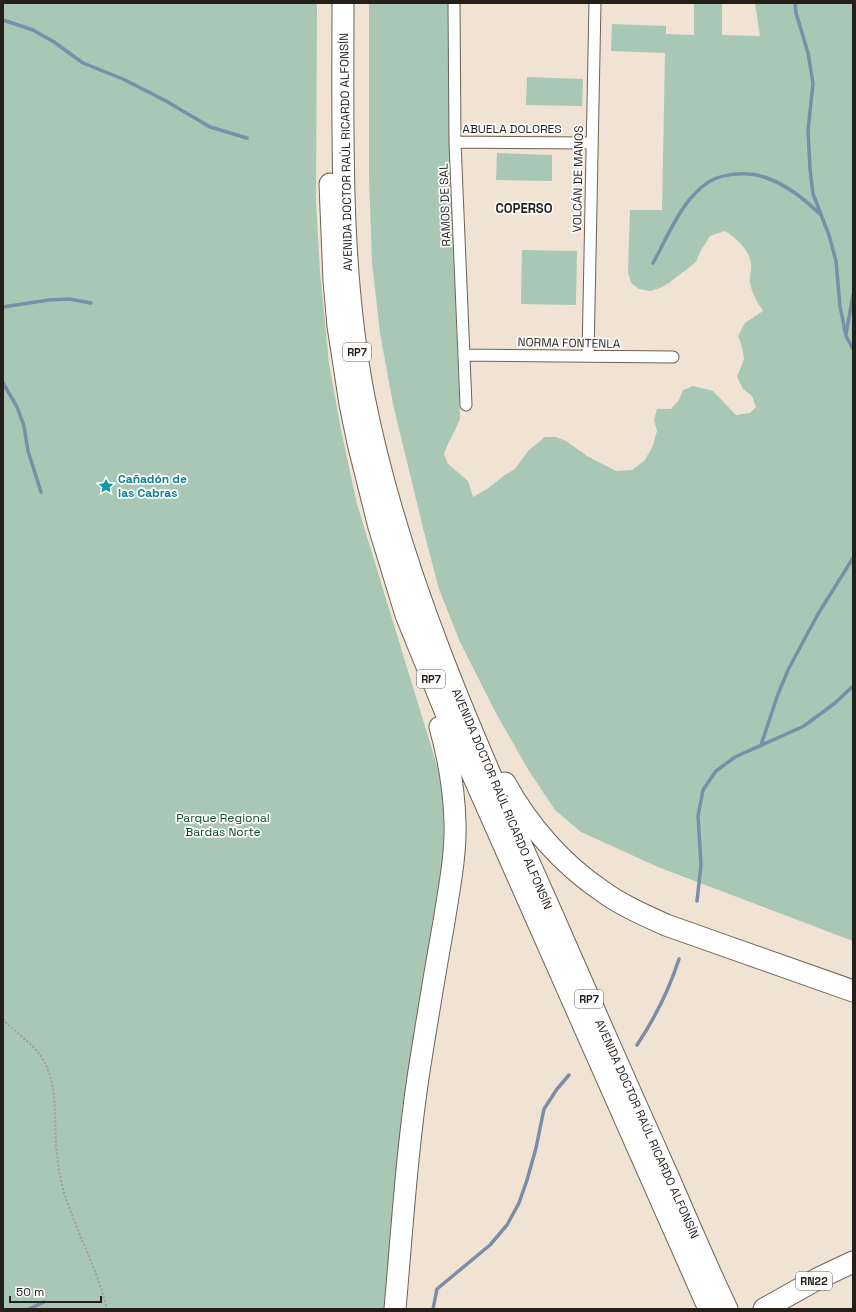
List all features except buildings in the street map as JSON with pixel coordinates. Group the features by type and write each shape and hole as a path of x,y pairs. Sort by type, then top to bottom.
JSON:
{"highway":[{"name":"AVENIDA DOCTOR RAÚL RICARDO ALFONSÍN","path":"328,3 331,235 338,326 345,375 358,443 379,527 406,615 448,721 709,1309"},
{"name":"AVENIDA DOCTOR RAÚL RICARDO ALFONSÍN","path":"343,3 345,215 349,284 358,360 372,434 392,512 413,579 453,687 498,794 727,1309"},
{"path":"395,1309 409,1145 419,1070 450,883 454,852 455,824 452,781 445,747 406,615"},
{"path":"453,687 510,792 552,847 583,878 623,904 666,925 853,991"},
{"name":"RN22","path":"770,1306 819,1278 853,1262"},
{"path":"770,1306 833,1284 853,1279"}],"street":[{"name":"RAMOS DE SAL","path":"454,3 455,142 466,405"},
{"name":"VOLCÁN DE MANOS","path":"588,356 595,3"},
{"name":"ABUELA DOLORES","path":"455,142 592,143"},
{"name":"NORMA FONTENLA","path":"464,355 673,357"}],"path":[{"path":"3,1019 30,1044 44,1061 51,1078 56,1108 56,1152 64,1189 100,1282 107,1309"}],"green space":[{"name":"Parque Regional Bardas Norte","path":"3,3 317,3 316,201 320,272 329,363 341,430 357,504 438,769 443,808 444,832 441,872 402,1110 385,1309 3,1309"},
{"path":"369,3 448,3 449,142 460,419 444,454 448,464 468,481 473,497 515,469 528,451 545,437 556,437 566,441 587,456 616,471 632,470 644,461 652,448 657,431 654,420 657,409 671,409 679,400 683,390 693,386 713,391 736,415 750,413 756,407 752,396 743,389 737,377 744,359 738,336 745,323 763,311 751,287 750,259 745,249 734,237 725,231 710,236 700,252 696,262 669,283 660,288 650,291 639,289 631,283 628,272 630,210 662,210 665,53 611,51 612,24 666,26 666,34 694,35 694,3 722,3 722,35 760,36 755,3 853,3 853,941 658,867 581,832 555,810 529,771 497,715 460,642 439,589 393,404 380,333 372,263 369,175"},
{"path":"527,77 583,79 582,106 526,105"},
{"path":"497,153 552,155 552,181 496,180"},
{"path":"522,250 577,251 576,305 521,304"}],"waterway":[{"path":"795,3 796,13 808,53 813,83 808,131 813,194 829,235 836,261 840,306 846,336 853,349"},
{"path":"3,20 33,30 54,42 83,63 123,79 166,101 210,127 247,138"},
{"path":"653,263 684,206 701,188 716,178 732,174 749,174 764,177 794,192 820,214"},
{"path":"846,334 853,295"},
{"path":"3,307 49,300 69,299 91,303"},
{"path":"3,383 17,407 24,426 28,451 41,492"},
{"path":"761,745 778,694 789,668 818,614 853,558"},
{"path":"697,901 701,865 698,816 703,790 716,771 735,757 804,726 835,703 853,686"},
{"path":"637,1045 661,1004 679,959"},
{"path":"433,1309 437,1289 490,1245 507,1225 519,1203 527,1180 536,1148 544,1109 557,1089 569,1075"},
{"path":"29,1309 44,1302"}],"place":[{"name":"Cañadón de las Cabras","path":"106,486"}],"district":[{"name":"COPERSO","path":"524,208"}]}
